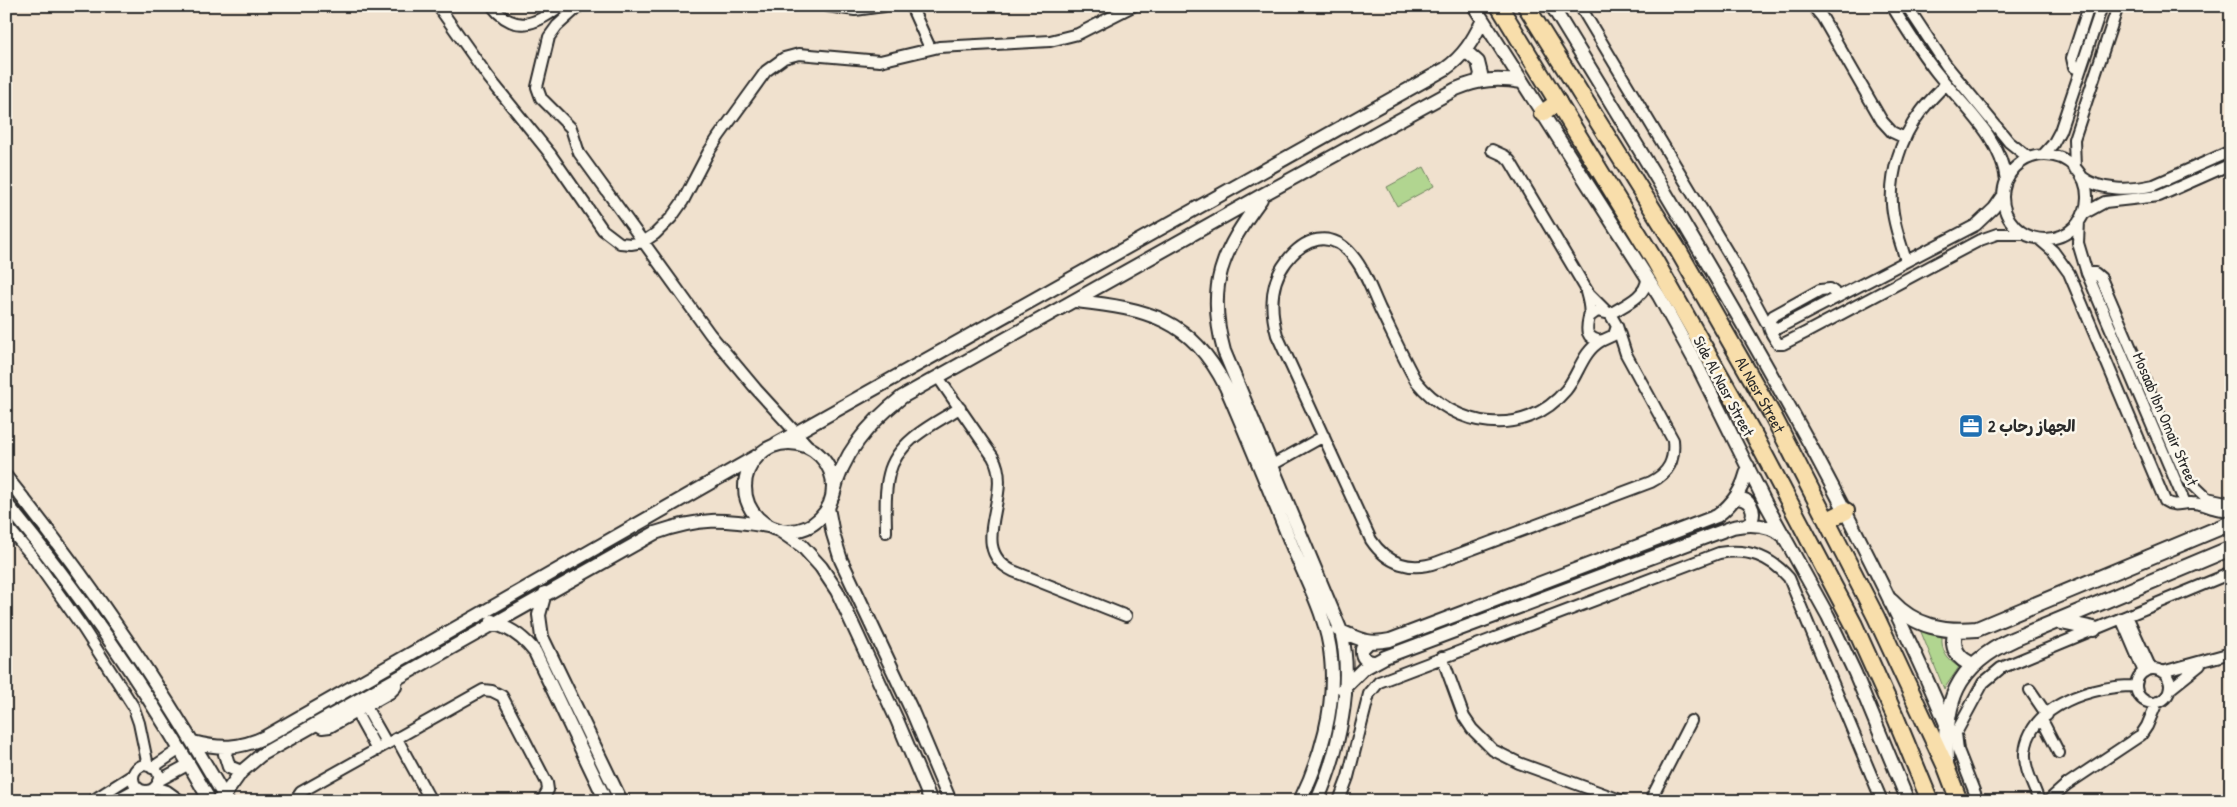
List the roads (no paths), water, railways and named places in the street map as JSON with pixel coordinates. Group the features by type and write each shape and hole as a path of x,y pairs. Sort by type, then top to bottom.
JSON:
{"main road":[{"name":"Al Nasr Street","path":"1498,6 1686,314 1808,536 1875,671 1930,801"},
{"name":"Al Nasr Street","path":"1526,6 1678,250 1751,376 1828,520 1876,617 1946,767 1959,801"},
{"path":"1542,113 1558,102"},
{"path":"1828,520 1846,511"},
{"path":"1892,601 1901,612 1918,622 1956,631 1977,629 2231,523"},
{"path":"1946,767 1946,724 1953,695 1962,679 1974,664 1996,648 2231,548"},
{"path":"2058,621 2094,629"},
{"path":"1956,631 1954,643 1958,655 1968,663 1974,664"}],"street":[{"path":"438,6 489,78 551,155 603,230 620,243 631,244 643,242 655,234 677,211 716,140 766,71 777,61 799,54 880,60 930,48 1060,40 1078,34 1133,6"},
{"path":"492,6 502,17 522,25 543,20 560,6"},
{"path":"579,6 557,26 549,37 537,80 537,90 541,98 571,128 580,153 710,334 796,433 827,463 834,485 830,502 833,534 842,560 912,711 950,801"},
{"path":"827,6 856,10 884,6"},
{"path":"911,6 930,48"},
{"name":"Side Al Nasr Street","path":"1474,6 1658,296 1696,363 1842,644 1908,801"},
{"path":"1552,6 1699,248 1782,393 1892,601 1946,724"},
{"path":"1580,6 1780,344 1807,332 1988,237 2006,233 2024,234 2039,239 2062,236 2081,218 2105,202 2159,196 2231,164"},
{"path":"1813,6 1822,17 1882,121 1892,132 1905,138"},
{"path":"1892,6 1927,60 1994,142 2003,160 2006,180 2003,195 2008,217 2024,234"},
{"path":"1907,6 1946,65 2009,142 2029,158"},
{"path":"2080,70 2074,68 2072,58 2089,6"},
{"path":"2043,156 2057,138 2102,6"},
{"path":"2081,218 2086,200 2072,149 2118,6"},
{"path":"193,742 227,748 253,743 265,737 776,444 1445,69 1463,54 1471,44 1483,20"},
{"path":"1463,54 1468,53 1478,62 1481,68 1479,80"},
{"path":"6,477 63,547 92,588 193,742 222,799 241,772 260,755 655,534 679,525 704,520 736,521 774,528 802,530 821,518 830,502 837,476 846,458 871,424 902,397 1264,194 1456,89 1479,80 1492,79 1522,82"},
{"path":"1906,261 1895,223 1892,192 1900,153 1905,138 1920,113 1946,84"},
{"path":"1492,150 1505,156 1510,161 1584,286 1594,300 1612,317 1626,354 1672,440 1674,451 1672,461 1660,478 1651,482 1434,564 1416,566 1398,564 1378,550 1371,540 1277,335 1272,306 1273,292 1284,265 1303,244 1313,240 1324,239 1334,242 1352,255 1416,381 1436,402 1461,416 1488,422 1517,420 1543,409 1565,391 1586,355 1604,340 1614,335 1612,317"},
{"path":"2006,180 2014,169 2029,158 2043,156 2064,160 2093,184 2108,188 2141,188 2154,185 2231,151"},
{"path":"1264,194 1230,245 1222,266 1218,284 1217,325 1224,352 1341,631 1347,664 1346,687 1331,764 1317,801"},
{"path":"1768,324 1778,328 1983,220 2003,195"},
{"name":"Mosaab Ibn Omair Street","path":"2039,239 2053,250 2069,273 2163,496 2170,504 2185,503 2087,273 2078,243 2081,218"},
{"path":"1937,245 1945,258"},
{"path":"2087,273 2095,273 2101,278 2187,479 2207,498 2231,503"},
{"path":"1612,317 1640,295 1646,288 1647,279"},
{"path":"1870,280 1877,295"},
{"path":"1584,286 1588,299 1589,316 1586,325 1588,333 1586,355"},
{"path":"1768,324 1773,316 1820,290 1830,290 1839,296"},
{"path":"1612,317 1643,298 1658,296"},
{"path":"1076,301 1118,307 1161,318 1189,335 1209,358 1222,380 1237,413 1311,591 1327,634 1332,662 1330,707 1318,755 1300,801"},
{"path":"1589,316 1597,311 1612,317"},
{"path":"1799,317 1807,332"},
{"path":"1588,333 1591,337 1604,340 1626,354"},
{"path":"938,377 993,457 999,469 1000,482 991,540 993,552 998,560 1013,570 1126,616"},
{"path":"886,532 887,484 893,462 920,432 960,408"},
{"path":"1272,465 1324,436"},
{"path":"776,444 787,442 810,447"},
{"path":"757,456 746,476 745,488 751,510 759,519 802,546 821,567 837,591 897,720 931,801"},
{"path":"1327,634 1333,630 1341,631 1369,642 1390,640 1716,516 1735,498 1744,483 1748,466"},
{"path":"1735,498 1745,500 1751,506 1753,515 1749,524"},
{"path":"2185,503 2200,504 2217,510 2231,510"},
{"path":"6,504 50,557 78,596 180,749 210,801"},
{"path":"1331,690 1339,690 1346,687 1358,673 1373,662 1724,530 1749,524 1765,526 1787,538"},
{"path":"6,525 32,556 83,628 133,706 150,767 156,772 157,784"},
{"path":"1339,801 1348,777 1366,701 1373,687 1387,678 1719,553 1732,551 1758,555 1781,568 1796,590 1882,801"},
{"path":"1978,801 1958,750 1956,739 1960,722 1983,683 2001,668 2231,573"},
{"path":"540,581 546,595 540,615 542,637 621,801"},
{"path":"486,611 494,624 512,630 525,640 535,652 606,801"},
{"path":"2124,617 2148,670"},
{"path":"1369,642 1362,649 1362,655 1367,660 1373,662"},
{"path":"2157,702 2143,699 2136,686 2138,678 2148,670 2162,672 2231,653"},
{"path":"1442,657 1464,717 1472,729 1493,750 1519,763 1623,801"},
{"path":"2048,801 2066,785 2141,735 2157,702 2165,697 2170,689 2190,671 2210,660"},
{"path":"2162,672 2168,679 2170,689"},
{"path":"315,724 326,728 390,693 396,687 397,678"},
{"path":"2039,801 2025,760 2026,746 2032,732 2044,718 2068,701 2089,692 2111,687 2136,686"},
{"path":"295,801 301,792 483,690 502,696 510,710 548,783 548,790 542,801"},
{"path":"2030,690 2060,753"},
{"path":"366,706 387,744"},
{"path":"356,712 377,750"},
{"path":"1650,801 1690,721"},
{"path":"397,738 431,801"},
{"path":"227,748 226,761 229,767 241,772"},
{"path":"92,801 133,775 140,767 150,767 180,749"},
{"path":"114,801 138,788 149,790 189,764"},
{"path":"133,775 134,782 138,788"},
{"path":"2032,781 2039,787 2047,790 2066,785"},
{"path":"157,784 181,801"}],"place":[{"name":"الجهاز رحاب 2","path":"1971,426"}]}
